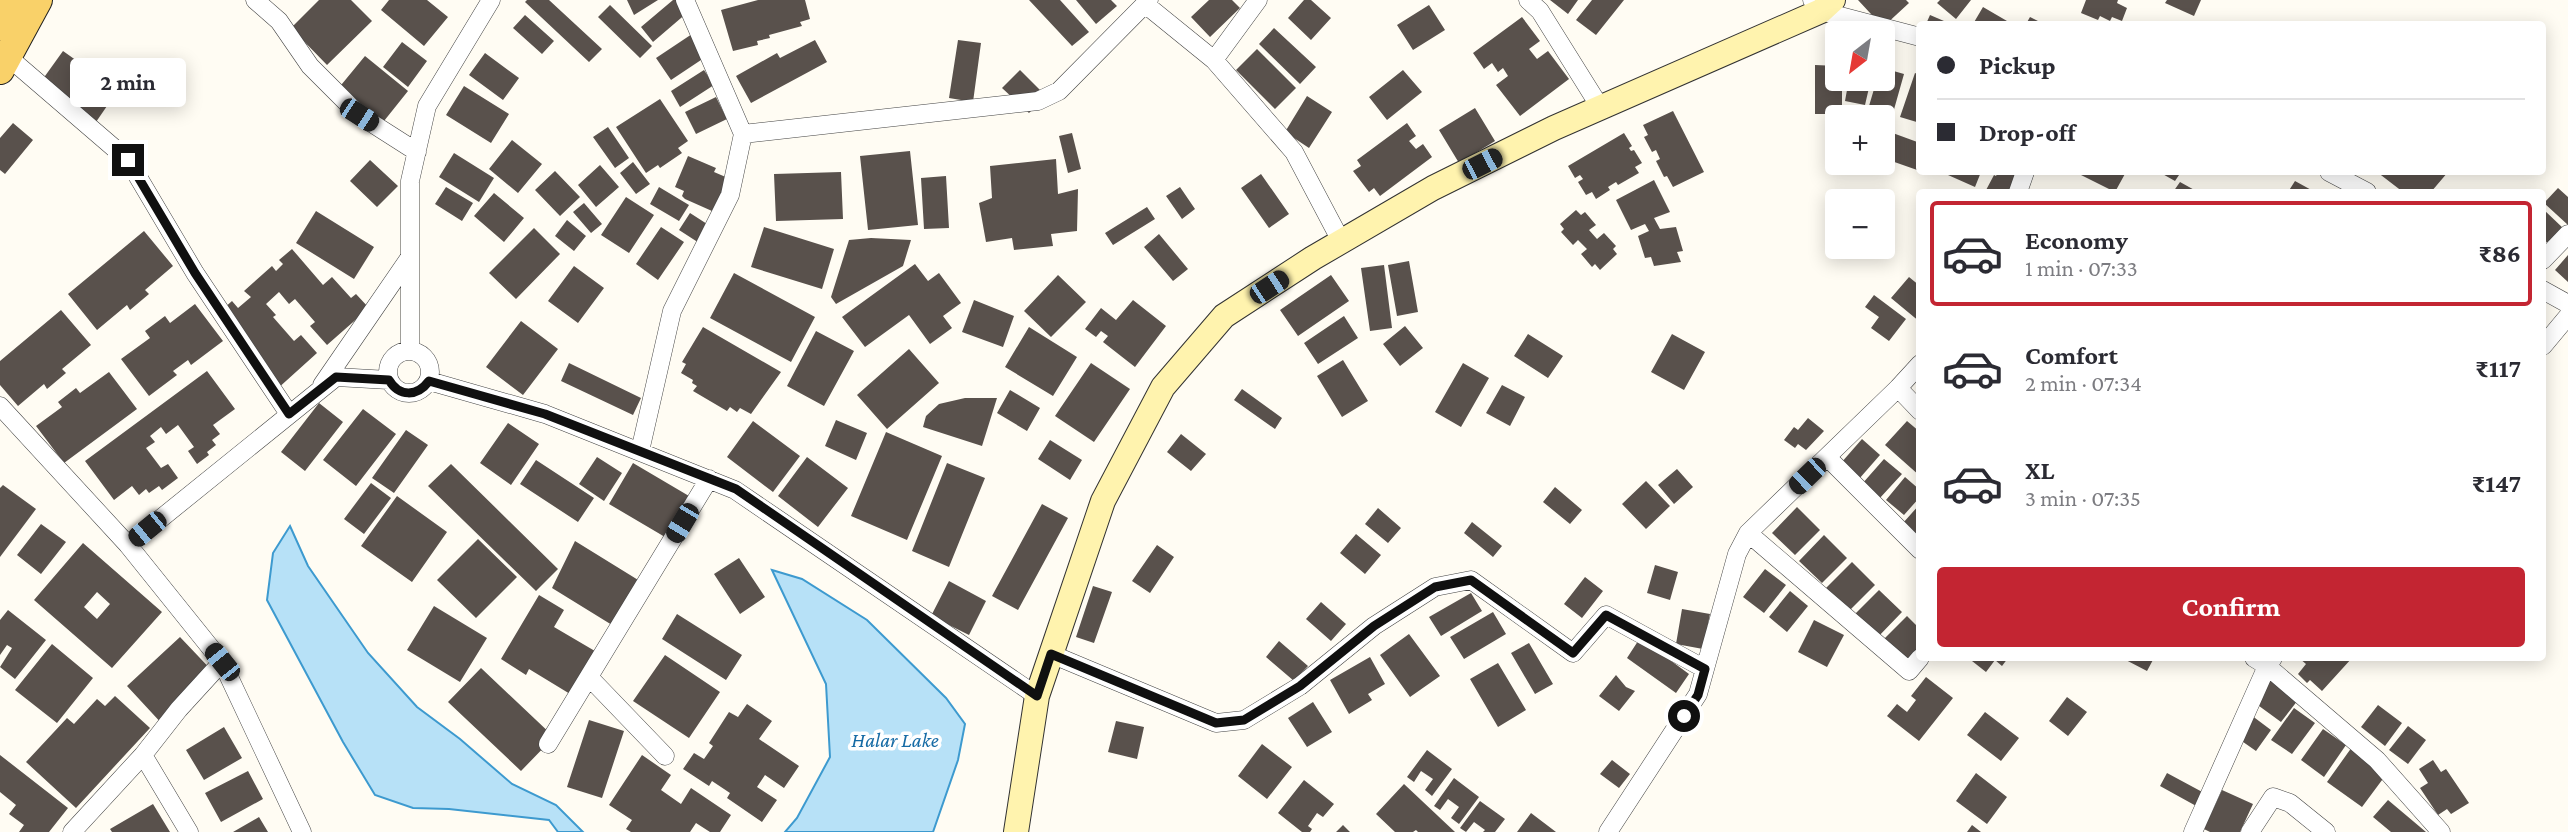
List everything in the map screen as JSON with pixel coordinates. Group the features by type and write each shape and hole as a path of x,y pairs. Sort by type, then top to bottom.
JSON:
{"main road":[{"path":"0,26 13,0"},
{"path":"4,63 38,0"}],"street":[{"path":"255,0 279,21 310,66 359,115 417,152"},
{"path":"410,351 410,181 427,106 491,0"},
{"path":"640,452 672,311 730,195 743,134 685,0"},
{"path":"1214,60 1258,0"},
{"path":"1528,0 1540,11 1600,107"},
{"path":"743,134 1038,101 1059,91 1147,2 1214,60 1294,152 1341,241"},
{"path":"1016,832 1037,696 1103,501 1163,387 1224,316 1341,241 1433,188 1822,4 1916,36"},
{"path":"4,63 128,160 195,273 289,414"},
{"path":"2335,175 2361,189"},
{"path":"2546,257 2568,234"},
{"path":"318,391 410,257"},
{"path":"2546,292 2568,304"},
{"path":"2546,342 2568,316"},
{"path":"410,351 425,358 431,373 429,381 416,393 408,394 393,387 389,380 389,363 402,352 410,351"},
{"path":"1608,832 1698,695 1737,554 1748,533 1916,368"},
{"path":"128,545 336,377 389,380"},
{"path":"429,381 545,414 736,489 1037,696"},
{"path":"1898,388 1916,407"},
{"path":"0,406 128,545 222,662 302,832"},
{"path":"1826,457 1916,546"},
{"path":"548,744 709,479"},
{"path":"1748,533 1909,671 1917,661"},
{"path":"1051,654 1216,723 1244,720 1300,686 1374,626 1435,587 1471,580 1573,653 1606,615 1705,669"},
{"path":"2193,832 2265,661 2377,760 2441,832"},
{"path":"72,832 222,662"},
{"path":"589,677 665,755"},
{"path":"142,755 189,832"},
{"path":"2250,832 2273,797 2291,803 2326,832"}],"water":[{"path":"290,526 308,566 368,653 417,707 460,739 512,784 556,805 583,832 558,832 549,820 449,809 413,808 375,795 343,742 267,600 273,553"},
{"name":"Halar Lake","path":"772,570 802,579 867,620 946,698 965,724 958,760 933,832 785,832 797,818 830,757 826,684"}],"building":[{"path":"319,0 351,0 372,21 327,65 291,28"},
{"path":"389,0 427,0 448,17 424,46 381,10"},
{"path":"549,0 602,49 589,62 525,2"},
{"path":"627,0 658,0 634,15"},
{"path":"673,0 678,0 688,12 653,42 641,27"},
{"path":"758,0 805,0 810,19 800,22 802,26 757,41 758,45 733,51 721,10"},
{"path":"1029,0 1060,0 1089,32 1072,46"},
{"path":"1076,0 1111,0 1117,6 1096,24"},
{"path":"1209,0 1232,0 1240,8 1210,37 1191,17"},
{"path":"1304,0 1311,0 1331,18 1311,40 1288,18"},
{"path":"1550,0 1578,0 1568,14"},
{"path":"1592,0 1624,0 1596,35 1576,20"},
{"path":"1858,0 1906,0 1909,3 1890,21 1877,21"},
{"path":"1940,0 1971,0 1956,19 1937,3"},
{"path":"2086,0 2118,0 2117,3 2127,8 2122,21 2112,17 2110,21 2100,16 2098,20 2081,13"},
{"path":"2167,0 2201,0 2194,16 2165,3"},
{"path":"610,5 652,46 640,58 598,17"},
{"path":"1429,5 1445,30 1413,50 1397,25"},
{"path":"1983,7 2007,21 1975,21"},
{"path":"525,15 554,41 542,54 513,28"},
{"path":"1930,15 1944,21 1927,21"},
{"path":"1522,17 1540,41 1529,49 1537,59 1548,51 1569,79 1520,116 1496,85 1508,76 1503,68 1498,72 1492,63 1484,69 1473,53"},
{"path":"1274,28 1316,67 1300,84 1259,44"},
{"path":"692,34 707,56 671,80 656,58"},
{"path":"815,40 827,62 751,103 736,76 777,53 780,58"},
{"path":"958,40 981,43 973,102 949,98"},
{"path":"402,42 427,61 408,87 383,67"},
{"path":"1257,49 1296,88 1275,109 1236,70"},
{"path":"63,51 118,90 96,122 40,83"},
{"path":"485,53 519,78 503,100 469,75"},
{"path":"365,56 408,91 380,126 337,90"},
{"path":"1815,65 1825,65 1825,91 1842,91 1842,105 1825,105 1825,114 1815,114"},
{"path":"704,70 714,85 680,107 671,91"},
{"path":"1020,70 1046,96 1029,113 1002,88"},
{"path":"1403,70 1422,92 1387,120 1369,97"},
{"path":"1895,71 1904,74 1895,106 1869,105 1873,91 1895,91"},
{"path":"1915,73 1916,122 1900,117"},
{"path":"464,86 509,114 491,143 446,115"},
{"path":"1847,91 1868,91 1865,105 1845,101"},
{"path":"1307,96 1332,112 1309,148 1285,132"},
{"path":"716,97 727,119 696,134 685,112"},
{"path":"660,99 688,141 678,148 682,153 660,168 658,165 646,173 616,127"},
{"path":"1475,108 1495,141 1459,163 1439,130"},
{"path":"1673,111 1704,172 1673,187 1656,161 1660,159 1656,150 1652,152 1644,137 1648,135 1643,125"},
{"path":"13,123 33,140 5,174 0,170 0,138"},
{"path":"1407,123 1416,136 1409,141 1416,149 1423,144 1432,157 1380,196 1374,188 1369,192 1353,171 1361,166 1357,160"},
{"path":"608,127 629,158 615,168 593,137"},
{"path":"1072,133 1081,169 1068,173 1059,136"},
{"path":"1624,133 1632,146 1629,148 1634,150 1642,163 1635,167 1639,173 1618,185 1616,182 1608,187 1610,190 1596,199 1592,192 1586,195 1578,182 1583,179 1580,175 1575,178 1568,166"},
{"path":"1895,134 1916,142 1916,170 1895,162"},
{"path":"512,140 542,164 518,193 489,169"},
{"path":"910,151 918,225 868,230 860,156"},
{"path":"454,153 494,178 479,202 439,177"},
{"path":"688,156 716,168 714,172 735,181 721,215 685,199 682,196 684,191 675,187"},
{"path":"1056,159 1058,194 1078,189 1077,231 1051,234 1053,246 1014,250 1012,238 986,242 979,203 992,198 990,166"},
{"path":"370,160 398,186 377,207 350,181"},
{"path":"633,162 650,184 636,194 620,173"},
{"path":"600,165 619,187 596,207 578,185"},
{"path":"555,171 580,197 560,216 535,190"},
{"path":"841,172 843,219 776,221 774,174"},
{"path":"1261,174 1289,214 1269,228 1241,188"},
{"path":"1948,175 1980,175 1975,187"},
{"path":"1994,175 2016,175 2027,180 2016,189 1987,189"},
{"path":"2081,175 2124,175 2117,189 2109,189"},
{"path":"2164,175 2179,175 2175,181"},
{"path":"2381,175 2445,175 2434,189 2399,189"},
{"path":"946,176 949,228 924,229 921,178"},
{"path":"1654,180 1670,212 1654,218 1660,229 1676,227 1683,251 1677,252 1681,262 1654,266 1651,257 1645,258 1638,236 1649,231 1645,224 1631,230 1616,200"},
{"path":"2295,181 2310,189 2290,189"},
{"path":"2180,182 2193,189 2175,189"},
{"path":"446,187 473,203 462,221 435,204"},
{"path":"659,187 689,205 679,221 650,204"},
{"path":"1180,187 1195,209 1182,219 1166,196"},
{"path":"2558,188 2568,197 2568,225 2546,205 2546,201"},
{"path":"494,193 524,218 504,242 474,216"},
{"path":"626,197 654,215 629,253 601,235"},
{"path":"584,203 602,224 591,233 573,212"},
{"path":"1147,207 1155,219 1113,245 1105,233"},
{"path":"1576,210 1581,215 1585,212 1596,225 1589,230 1597,239 1604,233 1616,246 1613,249 1617,254 1600,270 1595,264 1592,267 1581,254 1587,249 1578,240 1573,245 1561,232 1564,229 1560,224"},
{"path":"316,211 374,247 354,279 296,243"},
{"path":"2546,212 2564,229 2550,245 2546,242"},
{"path":"690,213 721,233 710,250 679,230"},
{"path":"567,220 586,236 574,251 555,236"},
{"path":"661,227 684,242 658,280 636,264"},
{"path":"764,227 834,249 822,289 751,267"},
{"path":"534,228 560,254 516,299 489,273"},
{"path":"144,231 173,266 145,290 149,294 130,310 127,305 97,330 68,294"},
{"path":"1159,234 1188,269 1173,281 1144,247"},
{"path":"849,240 911,240 903,266 836,304 831,297"},
{"path":"292,249 323,285 332,277 351,298 356,294 369,308 327,345 310,326 315,322 295,299 289,304 279,292 266,304 276,315 273,317 294,341 301,335 317,353 276,390 223,309 232,301 238,308 251,297 244,291 272,266 276,271 283,264 279,260"},
{"path":"2568,255 2568,282 2555,270"},
{"path":"1409,261 1418,312 1397,316 1388,265"},
{"path":"915,264 928,281 939,273 961,303 943,316 952,328 930,344 909,315 865,347 842,317"},
{"path":"1384,265 1392,328 1370,331 1361,268"},
{"path":"574,266 604,288 578,323 548,301"},
{"path":"734,273 815,317 791,362 710,318"},
{"path":"1058,275 1086,302 1051,337 1024,311"},
{"path":"1331,275 1349,301 1298,336 1280,310"},
{"path":"1909,277 1916,283 1916,319 1891,298"},
{"path":"1874,295 1906,319 1889,341 1871,328 1879,317 1865,307"},
{"path":"974,300 1014,316 1003,347 962,332"},
{"path":"1133,300 1166,326 1135,367 1103,342 1108,336 1101,331 1096,337 1085,329 1101,308 1116,320"},
{"path":"195,304 223,341 191,365 188,360 173,371 177,375 149,396 121,359 150,338 145,331 165,316 170,323"},
{"path":"61,310 91,345 62,369 66,373 47,389 44,384 18,406 0,385 0,361"},
{"path":"1344,316 1358,338 1318,364 1304,343"},
{"path":"521,321 558,349 523,395 486,367"},
{"path":"1405,326 1423,348 1400,366 1383,344"},
{"path":"703,327 781,372 751,414 740,408 737,412 730,407 727,411 693,391 697,386 692,383 693,380 681,373 686,364 682,362"},
{"path":"1029,327 1077,357 1053,396 1005,367"},
{"path":"816,331 854,351 824,406 787,386"},
{"path":"1528,334 1563,356 1548,378 1514,356"},
{"path":"1672,334 1705,352 1684,390 1651,372"},
{"path":"909,349 939,383 887,429 857,395"},
{"path":"1343,360 1368,401 1342,417 1317,376"},
{"path":"569,363 641,398 633,415 561,381"},
{"path":"1091,363 1130,389 1094,442 1055,416"},
{"path":"1463,363 1489,378 1461,427 1435,412"},
{"path":"207,371 235,409 213,425 220,434 212,440 216,445 207,452 209,455 197,464 188,451 194,447 178,425 166,434 161,427 150,436 155,442 146,448 161,468 168,464 178,478 162,490 159,486 149,493 146,489 139,495 132,486 114,500 85,461"},
{"path":"109,372 137,409 64,463 36,426 62,407 58,402 76,388 80,393"},
{"path":"1502,385 1525,397 1510,426 1486,413"},
{"path":"1242,389 1282,418 1275,429 1234,400"},
{"path":"1010,390 1040,408 1027,431 997,413"},
{"path":"965,398 997,398 982,446 923,427 926,416 939,404"},
{"path":"319,403 343,422 305,471 281,452"},
{"path":"363,409 396,434 356,486 323,460"},
{"path":"1808,418 1824,431 1806,450 1798,444 1795,448 1784,440 1794,427 1798,430"},
{"path":"836,420 867,433 856,460 825,446"},
{"path":"753,421 800,456 773,492 727,457"},
{"path":"1907,421 1916,429 1916,472 1885,445"},
{"path":"508,423 539,444 511,485 480,463"},
{"path":"406,430 428,445 394,493 372,478"},
{"path":"886,432 942,456 907,540 851,516"},
{"path":"1181,434 1206,454 1191,471 1167,452"},
{"path":"1862,439 1880,455 1859,479 1841,463"},
{"path":"1050,440 1082,460 1070,480 1038,459"},
{"path":"597,457 622,473 604,501 579,484"},
{"path":"807,457 848,488 818,527 778,496"},
{"path":"1884,459 1902,474 1879,499 1862,484"},
{"path":"536,460 594,498 578,522 520,484"},
{"path":"633,463 689,496 665,537 609,504"},
{"path":"947,463 985,478 949,567 912,551"},
{"path":"451,464 558,569 536,591 428,486"},
{"path":"1677,469 1693,487 1674,504 1658,485"},
{"path":"1905,477 1916,487 1916,502 1904,515 1886,500"},
{"path":"1646,481 1670,506 1646,529 1622,504"},
{"path":"371,483 391,498 364,534 344,519"},
{"path":"3,485 36,509 0,557 0,488"},
{"path":"1555,487 1582,510 1570,524 1543,502"},
{"path":"397,496 447,532 412,582 361,546"},
{"path":"1042,504 1068,518 1018,610 992,596"},
{"path":"1797,507 1820,530 1795,555 1772,533"},
{"path":"1378,508 1401,528 1388,543 1365,524"},
{"path":"1916,508 1916,534 1903,523"},
{"path":"1472,522 1502,546 1493,557 1464,533"},
{"path":"41,524 66,542 41,574 17,555"},
{"path":"1356,534 1381,555 1365,574 1340,553"},
{"path":"1824,535 1847,558 1822,583 1799,561"},
{"path":"478,539 517,577 476,618 437,580"},
{"path":"575,541 643,583 612,625 552,588"},
{"path":"83,543 162,612 112,668 34,600","holes":["97,592 110,604 97,619 84,607"]},
{"path":"1157,545 1174,557 1150,593 1132,581"},
{"path":"739,558 765,597 740,614 714,574"},
{"path":"1852,562 1875,585 1850,610 1826,588"},
{"path":"1655,565 1678,572 1670,600 1647,593"},
{"path":"1765,569 1786,585 1764,613 1743,597"},
{"path":"1585,577 1603,591 1582,618 1564,604"},
{"path":"949,581 986,601 969,635 931,616"},
{"path":"1093,586 1112,592 1094,643 1076,637"},
{"path":"1879,590 1902,612 1877,638 1854,615"},
{"path":"1790,591 1808,606 1787,632 1769,617"},
{"path":"1471,593 1482,611 1441,636 1429,617"},
{"path":"539,595 564,610 554,627 600,654 575,697 529,669 526,675 501,659"},
{"path":"1321,602 1346,624 1331,641 1306,619"},
{"path":"434,606 487,638 460,682 407,650"},
{"path":"1682,609 1710,614 1703,649 1676,644"},
{"path":"8,610 46,640 15,679 0,667 12,648 7,645 0,655 0,620"},
{"path":"1493,612 1506,634 1464,659 1450,637"},
{"path":"677,614 742,655 726,680 662,639"},
{"path":"1907,616 1916,625 1916,653 1904,664 1881,642"},
{"path":"1814,620 1844,635 1827,667 1798,652"},
{"path":"1409,634 1440,676 1410,697 1380,655"},
{"path":"180,637 218,677 164,726 127,686"},
{"path":"1640,638 1689,674 1676,693 1627,658"},
{"path":"1279,641 1308,666 1294,681 1266,657"},
{"path":"1529,643 1553,684 1535,694 1511,653"},
{"path":"52,644 93,678 57,723 15,690"},
{"path":"665,655 720,692 689,738 633,701"},
{"path":"1370,657 1385,684 1368,694 1372,700 1349,714 1330,680"},
{"path":"1972,661 1994,661 1986,672"},
{"path":"2128,661 2152,661 2147,671"},
{"path":"2302,661 2349,661 2322,691 2310,680 2307,683 2298,674 2306,664"},
{"path":"1498,663 1526,710 1498,727 1470,679"},
{"path":"481,668 554,737 521,771 448,702"},
{"path":"1616,675 1626,687 1635,691 1619,711 1599,696"},
{"path":"1926,677 1953,698 1919,741 1887,716 1897,704 1907,712 1916,700 1911,696"},
{"path":"2268,678 2298,700 2281,722 2255,703"},
{"path":"115,696 150,728 76,808 26,762 67,718 74,724 97,699 105,706"},
{"path":"2067,697 2087,712 2068,736 2049,721"},
{"path":"1313,702 1332,732 1307,747 1288,718"},
{"path":"747,704 772,721 759,739 799,766 784,788 765,775 757,787 777,800 762,822 727,798 730,793 712,781 709,786 683,769 694,753 704,759 713,746 709,743 729,712 738,717"},
{"path":"2378,705 2402,723 2385,746 2361,727"},
{"path":"2294,708 2315,723 2292,754 2271,740"},
{"path":"1985,712 2019,738 2001,761 1967,735"},
{"path":"2251,715 2271,730 2256,751 2236,737"},
{"path":"589,720 624,731 602,798 567,787"},
{"path":"1116,721 1144,727 1137,759 1108,752"},
{"path":"2408,726 2426,740 2408,764 2389,750"},
{"path":"224,727 242,758 204,780 186,750"},
{"path":"2323,729 2346,745 2324,777 2301,760"},
{"path":"1262,744 1292,767 1267,799 1238,776"},
{"path":"2352,747 2388,772 2362,807 2327,782"},
{"path":"1427,750 1452,769 1432,796 1425,790 1433,779 1421,771 1414,782 1407,777"},
{"path":"0,755 68,808 49,832 19,832 24,825 9,814 16,805 0,792"},
{"path":"642,755 671,775 661,790 681,804 691,788 731,815 720,832 710,832 696,823 690,832 631,832 626,829 632,820 609,805"},
{"path":"1612,760 1630,774 1619,788 1600,774"},
{"path":"2433,760 2441,772 2446,769 2469,803 2451,814 2447,809 2438,815 2420,788 2428,783 2419,769"},
{"path":"248,771 263,799 221,822 205,793"},
{"path":"1976,773 2007,797 1987,824 1956,801"},
{"path":"2167,773 2206,794 2198,807 2160,786"},
{"path":"1454,778 1479,797 1459,824 1451,818 1459,807 1448,799 1440,810 1434,806"},
{"path":"1304,780 1334,804 1323,817 1317,813 1308,826 1312,829 1310,832 1302,832 1278,813"},
{"path":"1404,784 1455,832 1395,832 1376,814"},
{"path":"2222,790 2253,804 2240,832 2210,832 2204,829"},
{"path":"2388,800 2426,832 2391,832 2373,817"},
{"path":"1480,801 1505,819 1495,832 1483,832 1485,830 1474,822 1466,832 1460,828"},
{"path":"153,804 170,832 112,832 110,829"},
{"path":"1531,813 1556,832 1517,832"},
{"path":"259,817 268,832 233,832"},
{"path":"1343,825 1350,832 1336,832"},
{"path":"1972,825 1981,832 1967,832"}],"route":[{"path":"128,160 195,273 289,414 336,377 389,380 393,387 408,394 416,393 429,381 545,414 736,489 1037,696 1051,654 1216,723 1244,720 1300,686 1374,626 1435,587 1471,580 1573,653 1606,615 1705,669 1698,695 1684,716"}]}
